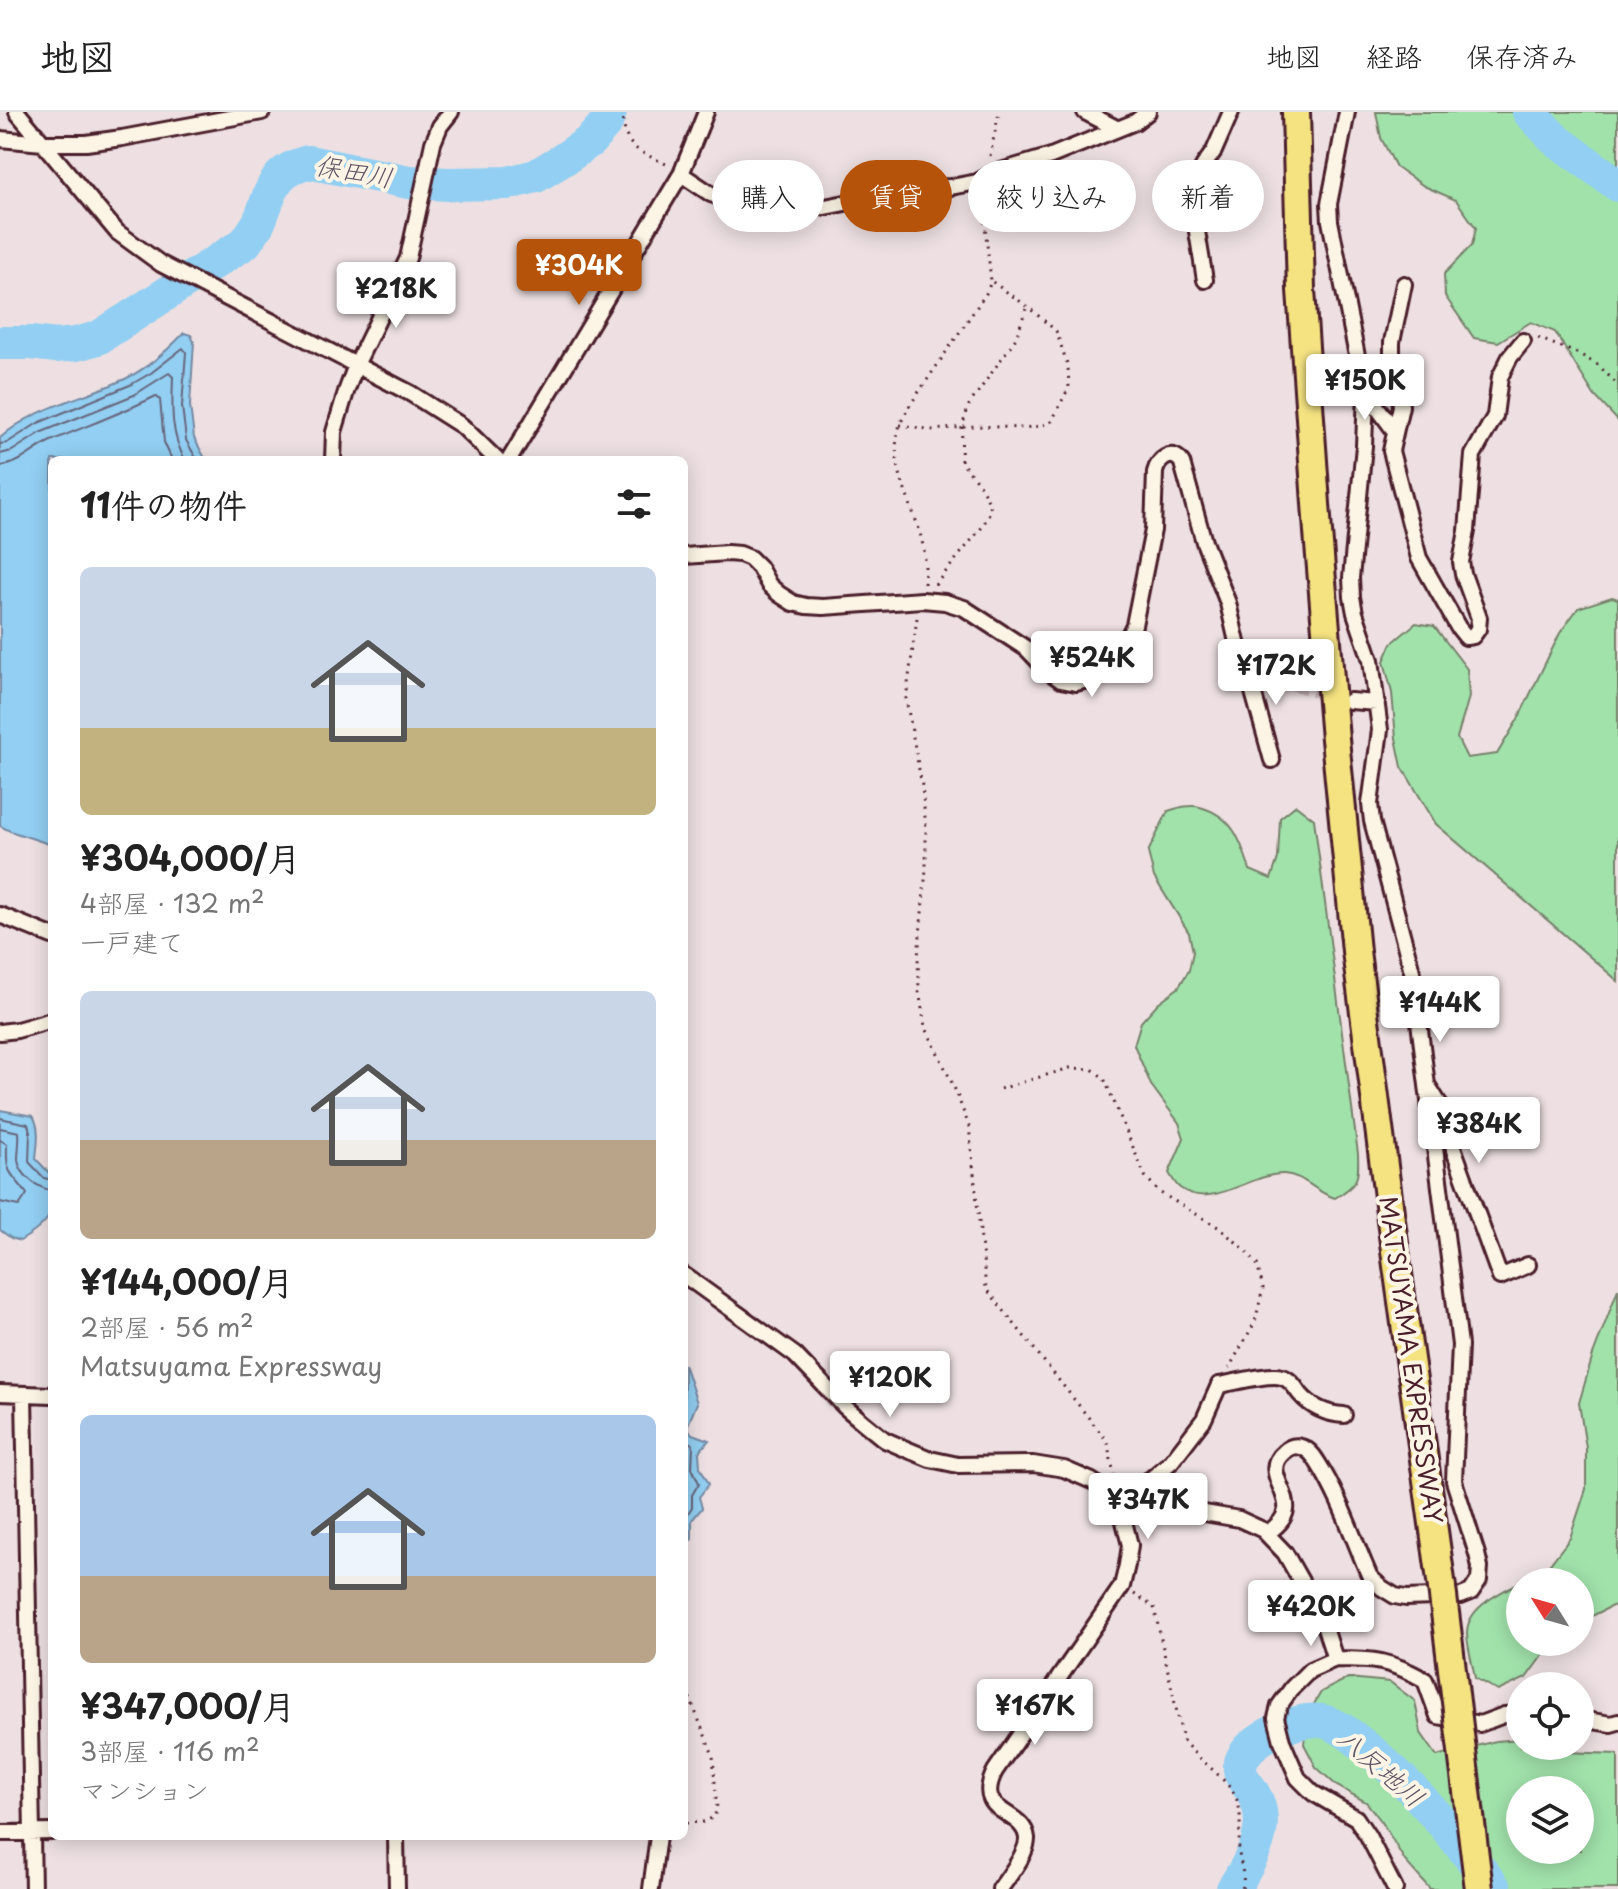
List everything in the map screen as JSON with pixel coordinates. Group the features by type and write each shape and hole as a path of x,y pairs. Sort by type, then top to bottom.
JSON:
{"highway":[{"name":"MATSUYAMA EXPRESSWAY","path":"1296,112 1301,290 1318,532 1356,951 1442,1588 1479,1889"}],"street":[{"path":"17,112 117,232 161,264 410,393 462,426 493,456"},
{"path":"0,139 86,143 262,112"},
{"path":"333,456 339,412 356,365 408,258 433,143 440,126 451,112"},
{"path":"511,456 681,174 706,112"},
{"path":"1085,112 1118,129"},
{"path":"1038,160 1135,122 1148,112"},
{"path":"1205,280 1192,201 1194,184 1214,151 1231,112"},
{"path":"1267,1534 1280,1523 1286,1512 1275,1469 1278,1458 1295,1445 1312,1454 1332,1485 1370,1577 1382,1588 1406,1598 1461,1596 1471,1592 1479,1580 1477,1554 1454,1481 1460,1345 1413,975 1370,804 1380,730 1371,660 1355,613 1351,578 1366,392 1330,221 1331,189 1347,112"},
{"path":"681,174 711,194 787,209 825,207 899,189 968,184"},
{"path":"1404,284 1392,342 1401,406 1391,451 1419,558 1466,637 1473,636 1478,629 1479,618 1461,562 1467,531 1473,455 1495,416 1500,377 1523,341"},
{"path":"1366,392 1394,430"},
{"path":"688,556 727,553 750,558 779,594 793,603 806,606 922,600 964,608 1027,649 1061,680 1076,683 1087,680 1100,670 1126,641 1134,625 1153,530 1155,472 1157,464 1173,455 1182,463 1204,542 1228,603 1272,760"},
{"path":"1245,663 1273,677"},
{"path":"1350,701 1377,703"},
{"path":"0,915 48,934"},
{"path":"0,1032 48,1021"},
{"path":"1426,1083 1450,1121 1454,1150 1500,1277 1528,1265"},
{"path":"688,1278 795,1355 845,1407 885,1440 930,1459 958,1465 1033,1464 1064,1469 1092,1481 1118,1498 1239,1519 1263,1530 1285,1553 1302,1583 1325,1628 1335,1659"},
{"path":"1118,1498 1152,1478 1171,1462 1204,1419 1219,1385 1270,1376 1282,1377 1292,1383 1310,1405 1335,1415 1344,1415"},
{"path":"0,1393 48,1395"},
{"path":"24,1394 33,1889"},
{"path":"1000,1889 1024,1851 1027,1839 1024,1829 994,1804 988,1784 1122,1586 1130,1545 1118,1498"},
{"path":"1395,1889 1356,1818 1313,1793 1298,1778 1282,1741 1276,1718 1279,1706 1310,1670 1335,1659 1370,1659 1399,1666 1425,1680 1438,1716 1480,1724 1506,1715"},
{"path":"1594,1721 1618,1722"},
{"path":"0,1833 48,1832"},
{"path":"396,1840 397,1889"},
{"path":"651,1889 657,1840"}],"path":[{"path":"624,112 623,127 630,145 681,174"},
{"path":"989,160 999,112"},
{"path":"986,232 991,281 987,292 918,393 900,425 896,452 920,531 925,564 906,699 922,786 926,828 918,957 919,991 925,1026 969,1126 986,1288 1107,1441 1118,1498"},
{"path":"900,425 933,430 975,426 1022,428 1052,421 1069,387 1068,366 1056,331 991,281"},
{"path":"922,600 983,526 991,509 987,495 961,462 962,427 969,405 1016,338 1027,306"},
{"path":"1523,341 1537,337 1579,354 1598,365 1618,385"},
{"path":"1000,1089 1070,1068 1092,1069 1104,1078 1145,1176 1159,1192 1218,1227 1257,1264 1263,1288 1255,1322 1219,1385"},
{"path":"1122,1586 1154,1607 1183,1740 1191,1752 1228,1785 1239,1807 1239,1854 1245,1880 1242,1889"},
{"path":"688,1695 713,1755 717,1809 714,1817 704,1822 688,1823"}],"green space":[{"path":"1376,112 1618,112 1618,421 1594,395 1555,332 1531,322 1498,342 1474,338 1445,296 1444,274 1472,245 1476,228 1456,200 1424,186 1396,167 1381,138"},
{"path":"1612,597 1618,599 1618,981 1436,824 1402,767 1392,693 1384,661 1392,643 1416,623 1434,626 1467,669 1469,697 1457,738 1467,758 1497,754 1518,719 1560,633 1578,608"},
{"path":"1296,805 1314,819 1358,1154 1356,1180 1335,1198 1298,1177 1284,1174 1271,1175 1218,1193 1192,1194 1179,1187 1169,1173 1184,1138 1179,1123 1151,1085 1134,1045 1141,1022 1158,1003 1178,988 1189,970 1193,952 1189,933 1154,877 1148,852 1168,811 1188,806 1200,807 1228,823 1239,840 1250,870 1271,879 1278,858 1280,818"},
{"path":"1618,1289 1618,1605 1594,1615 1594,1568 1547,1568 1570,1538 1586,1489 1586,1448 1579,1403"},
{"path":"1506,1590 1506,1656 1542,1656 1530,1672 1506,1672 1506,1687 1498,1691 1475,1678 1467,1638 1472,1616"},
{"path":"1348,1678 1390,1682 1415,1701 1421,1733 1437,1756 1506,1740 1506,1760 1594,1760 1594,1753 1618,1754 1618,1889 1430,1889 1405,1861 1366,1802 1337,1786 1316,1767 1304,1744 1307,1716 1321,1692"}],"water":[{"path":"184,333 191,335 194,342 190,405 194,438 204,456 48,456 48,844 0,826 0,438 28,418 133,375"},
{"path":"0,1110 33,1116 38,1132 36,1159 48,1172 48,1217 20,1241 0,1230"},
{"path":"688,1376 697,1403 688,1425"},
{"path":"688,1428 692,1434 709,1440 699,1452 700,1467 709,1484 699,1497 702,1508 692,1520 692,1539 688,1542"}],"waterway":[{"name":"保田川","path":"0,343 56,346 98,338 245,243 259,222 274,184 296,166 308,162 409,182 508,183 536,176 590,141 606,123 610,112"},
{"name":"保田川","path":"1529,112 1555,139 1618,185"},
{"name":"八反地川","path":"1233,1889 1253,1855 1261,1818 1259,1805 1241,1774 1244,1755 1252,1746 1279,1729 1313,1720 1332,1724 1344,1731 1390,1767 1437,1817 1495,1889"}],"tunnel":[{"path":"1273,677 1333,696"}]}
